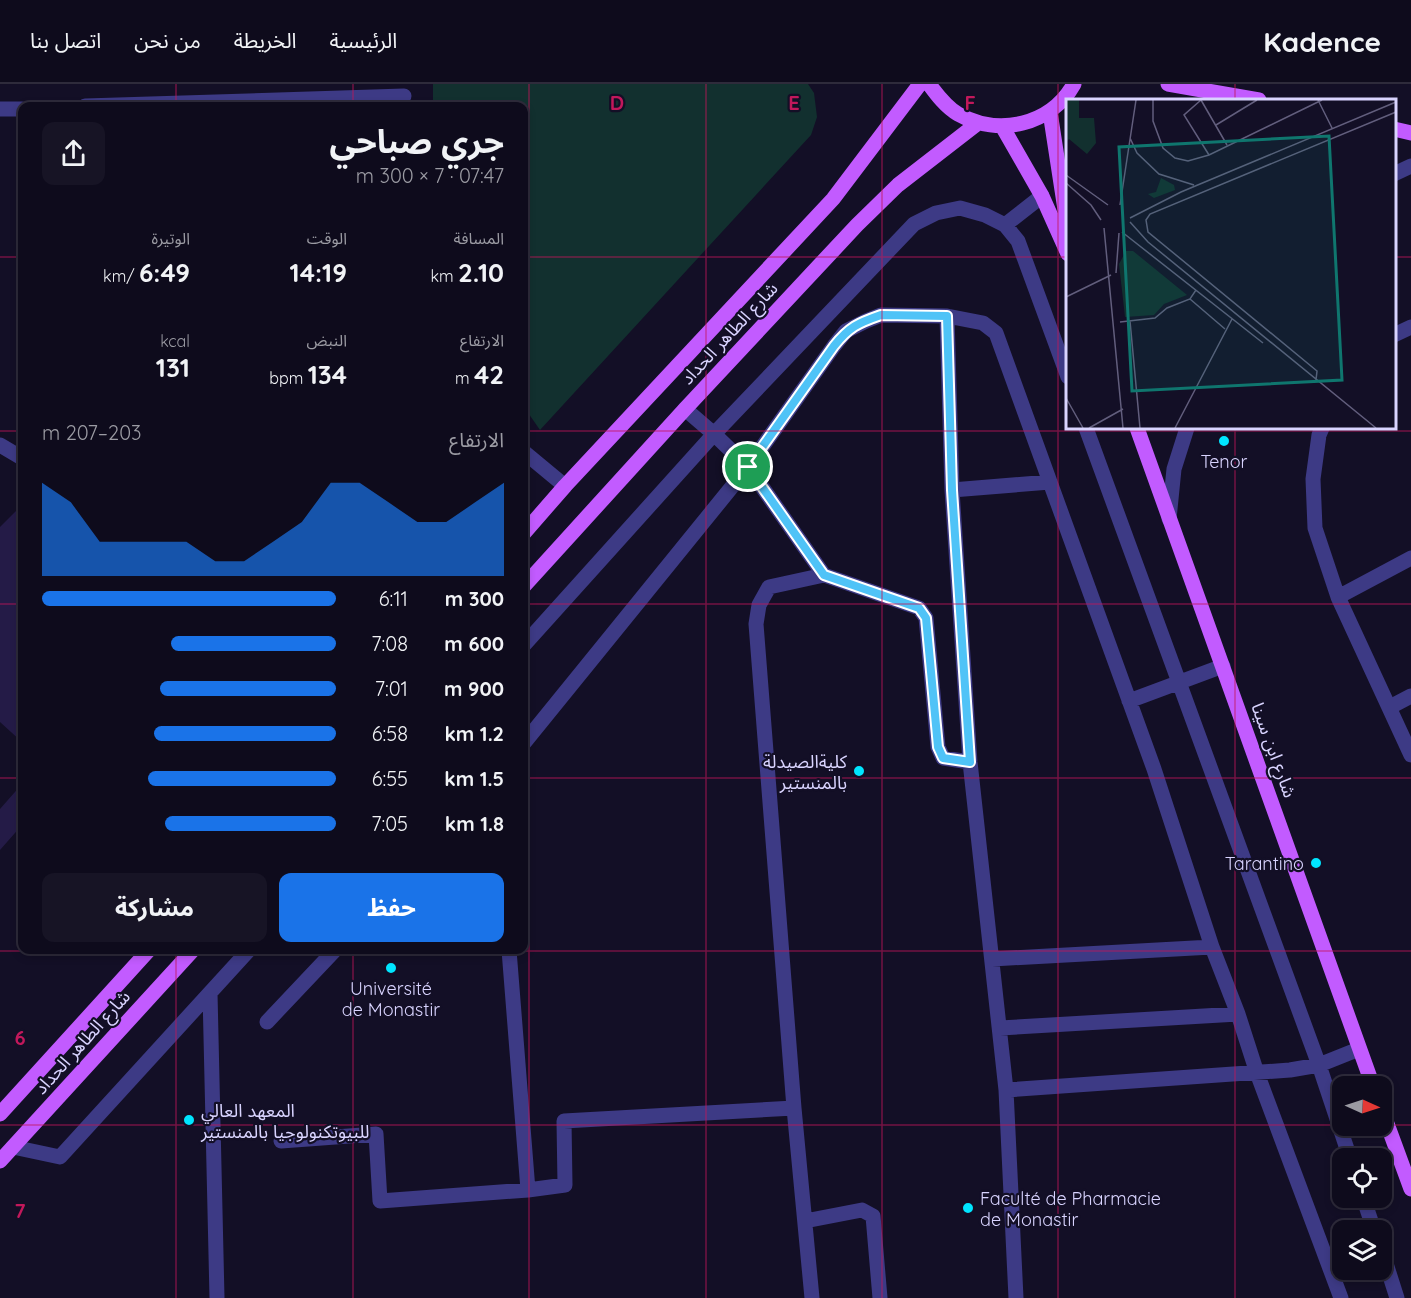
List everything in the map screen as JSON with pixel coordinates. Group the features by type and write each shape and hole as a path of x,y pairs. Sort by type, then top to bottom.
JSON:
{"main road":[{"name":"شارع الطاهر الحداد","path":"528,528 833,199 920,84"},
{"path":"929,84 938,97 956,113 978,123 1002,126 1033,120 1050,112 1068,95 1074,84"},
{"path":"1168,84 1241,99"},
{"path":"1212,84 1241,99"},
{"path":"1050,112 1066,217"},
{"name":"شارع الطاهر الحداد","path":"528,582 685,409 865,217 898,185 978,123"},
{"path":"1002,126 1042,196 1066,250"},
{"path":"1396,129 1411,133"},
{"name":"شارع ابن سينا","path":"1137,429 1369,1076"},
{"name":"شارع الطاهر الحداد","path":"0,1114 145,954"},
{"name":"شارع الطاهر الحداد","path":"0,1161 189,954"},
{"path":"1392,1136 1411,1189"}],"street":[{"path":"201,102 404,95"},
{"path":"0,109 18,109"},
{"path":"1396,174 1411,166"},
{"path":"1005,225 1042,196"},
{"path":"528,641 714,434 914,224 936,213 960,208 985,215 1005,225 1018,241 1066,372"},
{"path":"528,738 748,467 846,331 881,315 947,316 983,323 996,333 1154,769 1212,947 1341,1298"},
{"path":"947,316 952,490 970,762 1006,1090 1016,1298"},
{"path":"1396,334 1411,327"},
{"path":"685,409 748,467 824,575"},
{"path":"1086,429 1319,1065 1347,1148"},
{"path":"1169,519 1174,469 1187,429"},
{"path":"1322,429 1313,479 1315,528 1338,597 1411,755"},
{"path":"0,445 18,456"},
{"path":"528,455 565,486"},
{"path":"952,490 1050,482"},
{"path":"1338,597 1411,558"},
{"path":"812,1298 794,1108 756,624 759,604 770,587 824,575 919,608 926,618 938,747 943,758 970,762"},
{"path":"1129,700 1223,666"},
{"path":"1390,707 1411,696"},
{"path":"992,959 1212,947"},
{"path":"12,1147 60,1158 245,954"},
{"path":"267,1022 331,954"},
{"path":"509,954 528,1190"},
{"path":"210,993 217,1298"},
{"path":"999,1028 1238,1014"},
{"path":"1006,1090 1290,1070 1319,1065 1359,1049"},
{"path":"281,1141 376,1134 380,1201 566,1185 564,1121 794,1108"},
{"path":"805,1221 862,1210 873,1216 880,1298"},
{"path":"1391,1280 1397,1298"}],"green space":[{"path":"433,84 808,84 814,93 817,117 811,135 540,430 528,413 528,102 433,102"}],"building":[{"path":"18,509 18,738 0,722 0,527"},
{"path":"18,789 18,830 0,850 0,809"}],"place":[{"name":"Tenor","path":"1224,441"},
{"name":"كليةالصيدلة بالمنستير","path":"859,771"},
{"name":"Tarantino","path":"1316,863"},
{"name":"Université de Monastir","path":"391,968"},
{"name":"المعهد العالي للبيوتكنولوجيا بالمنستير","path":"189,1120"},
{"name":"Faculté de Pharmacie de Monastir","path":"968,1208"}],"route":[{"path":"881,315 947,316 952,490 970,762 943,758 938,747 926,618 919,608 824,575 748,467 846,331 881,315"}]}
